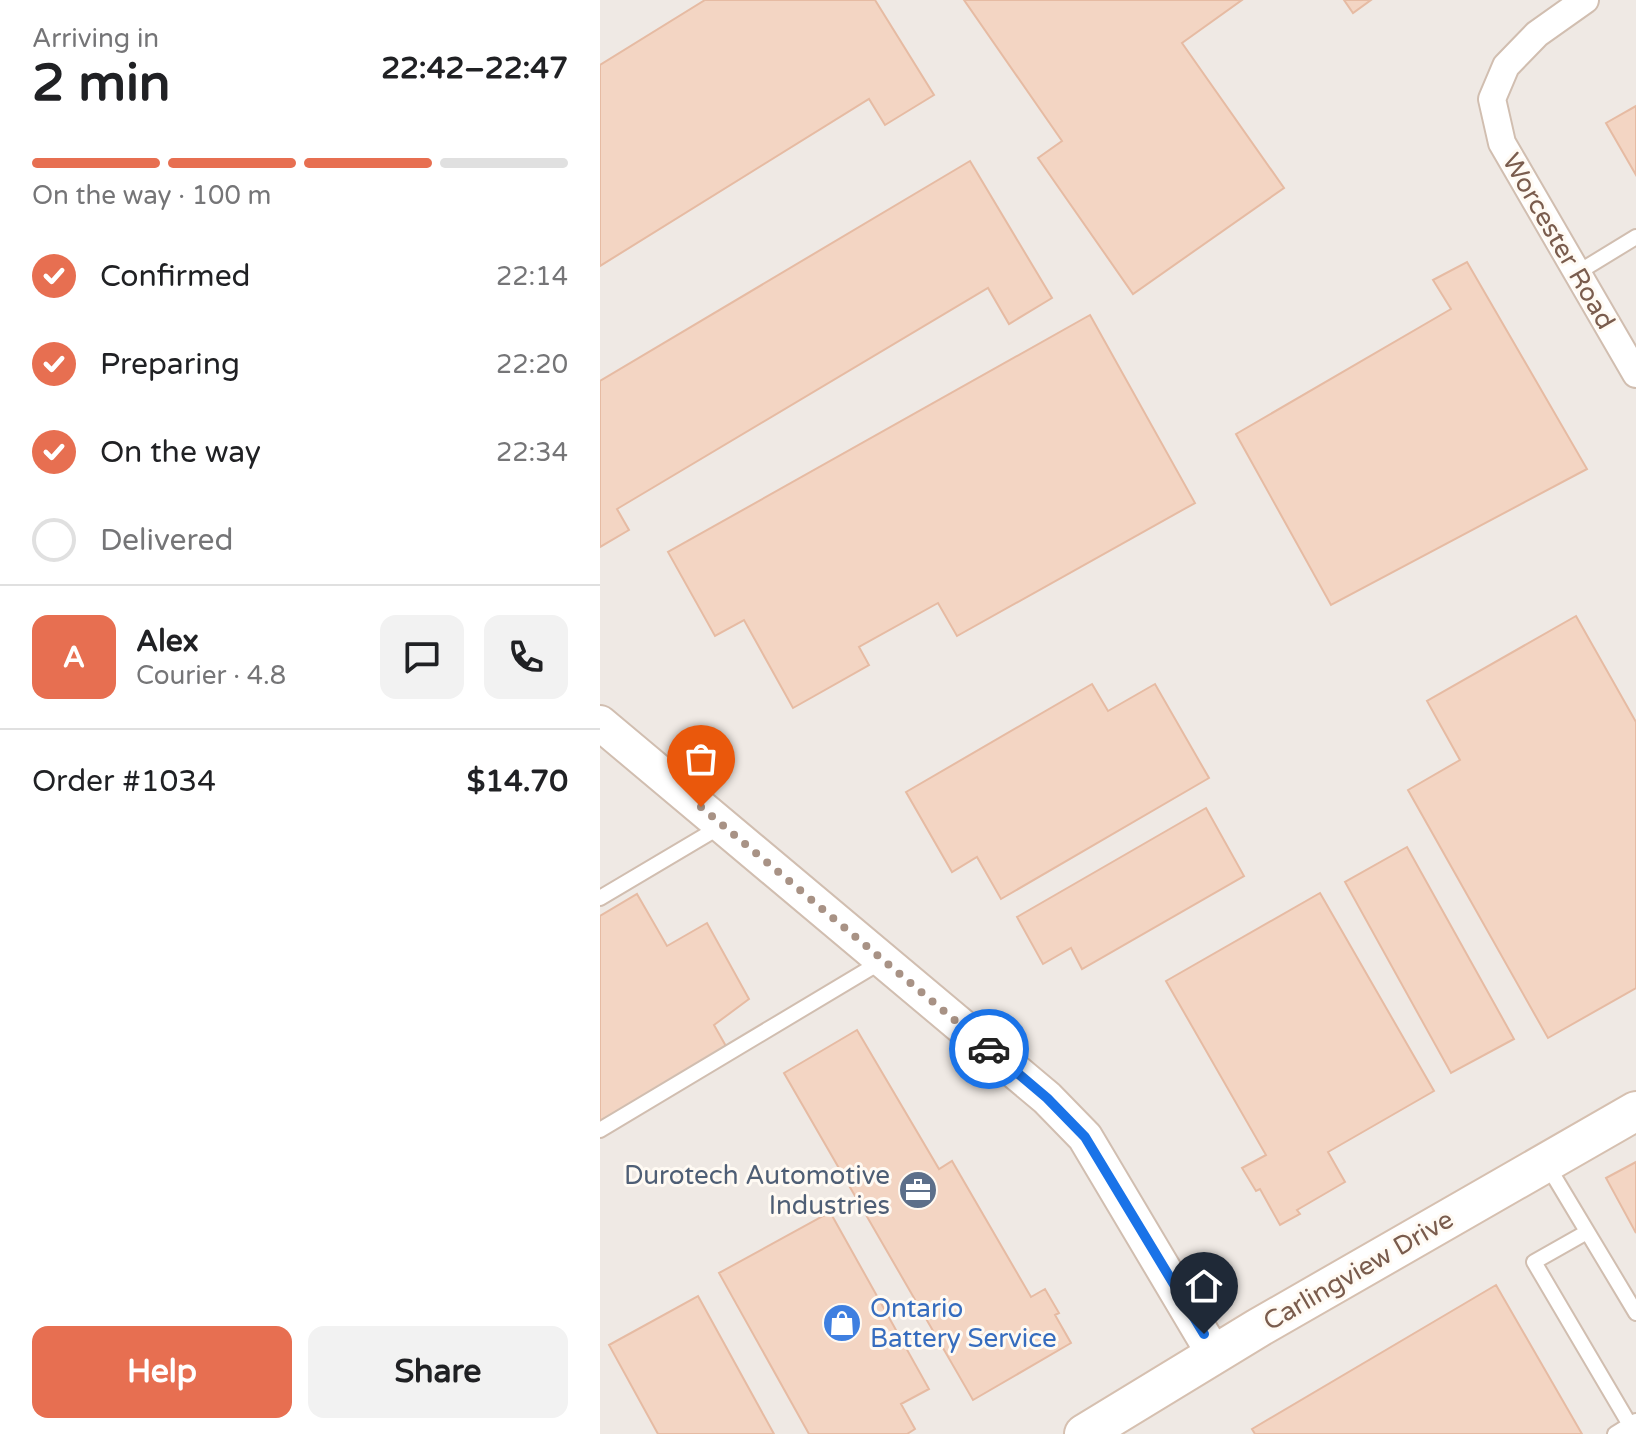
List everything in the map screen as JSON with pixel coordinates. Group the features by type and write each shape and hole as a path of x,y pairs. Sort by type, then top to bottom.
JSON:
{"main road":[{"name":"Carlingview Drive","path":"1084,1434 1214,1354 1636,1111"}],"street":[{"name":"Worcester Road","path":"1585,0 1537,34 1506,66 1492,99 1502,143 1636,374"},
{"path":"600,723 1047,1098 1085,1137 1214,1354"}],"lane":[{"path":"1577,273 1636,237"},
{"path":"600,898 723,825"},
{"path":"600,1130 884,960"},
{"path":"1546,1163 1636,1313"},
{"path":"1587,1232 1534,1262 1632,1427 1615,1434"}],"shaded area":[{"path":"600,0 1636,0 1636,1434 600,1434"}],"building":[{"path":"705,0 875,0 934,95 885,125 869,99 600,266 600,65"},
{"path":"964,0 1242,0 1182,43 1284,188 1133,294 1038,158 1062,141"},
{"path":"1344,0 1371,0 1353,13"},
{"path":"1636,106 1636,175 1606,123"},
{"path":"970,161 1052,298 1009,324 988,288 617,509 629,530 600,547 600,381"},
{"path":"1467,262 1587,469 1331,605 1236,434 1451,309 1433,280"},
{"path":"1090,315 1195,503 957,636 938,603 859,647 869,665 793,708 744,620 715,636 668,552"},
{"path":"1576,616 1636,722 1636,988 1548,1038 1408,790 1460,760 1427,701"},
{"path":"1092,684 1108,711 1155,684 1209,778 1001,899 977,857 952,872 906,792"},
{"path":"1206,808 1244,876 1082,969 1071,948 1043,964 1017,917"},
{"path":"1407,847 1514,1039 1451,1073 1345,882"},
{"path":"1320,893 1434,1091 1328,1152 1345,1182 1297,1210 1300,1214 1280,1225 1260,1189 1256,1191 1242,1168 1266,1155 1166,981"},
{"path":"637,894 667,946 707,923 749,999 714,1025 727,1048 600,1121 600,916"},
{"path":"857,1030 939,1169 952,1161 1031,1297 1045,1289 1071,1343 973,1400 784,1073"},
{"path":"1636,1162 1636,1233 1606,1178"},
{"path":"830,1212 929,1389 901,1404 915,1429 907,1434 809,1434 719,1273"},
{"path":"1496,1285 1582,1434 1255,1434 1252,1429"},
{"path":"698,1296 774,1434 658,1434 609,1345"}],"way so far":[{"path":"701,807 989,1049"}],"place":[{"name":"Durotech Automotive Industries","path":"918,1190"},
{"name":"Ontario Battery Service","path":"842,1323"}],"route":[{"path":"989,1049 1047,1098 1085,1137 1204,1334"}]}
